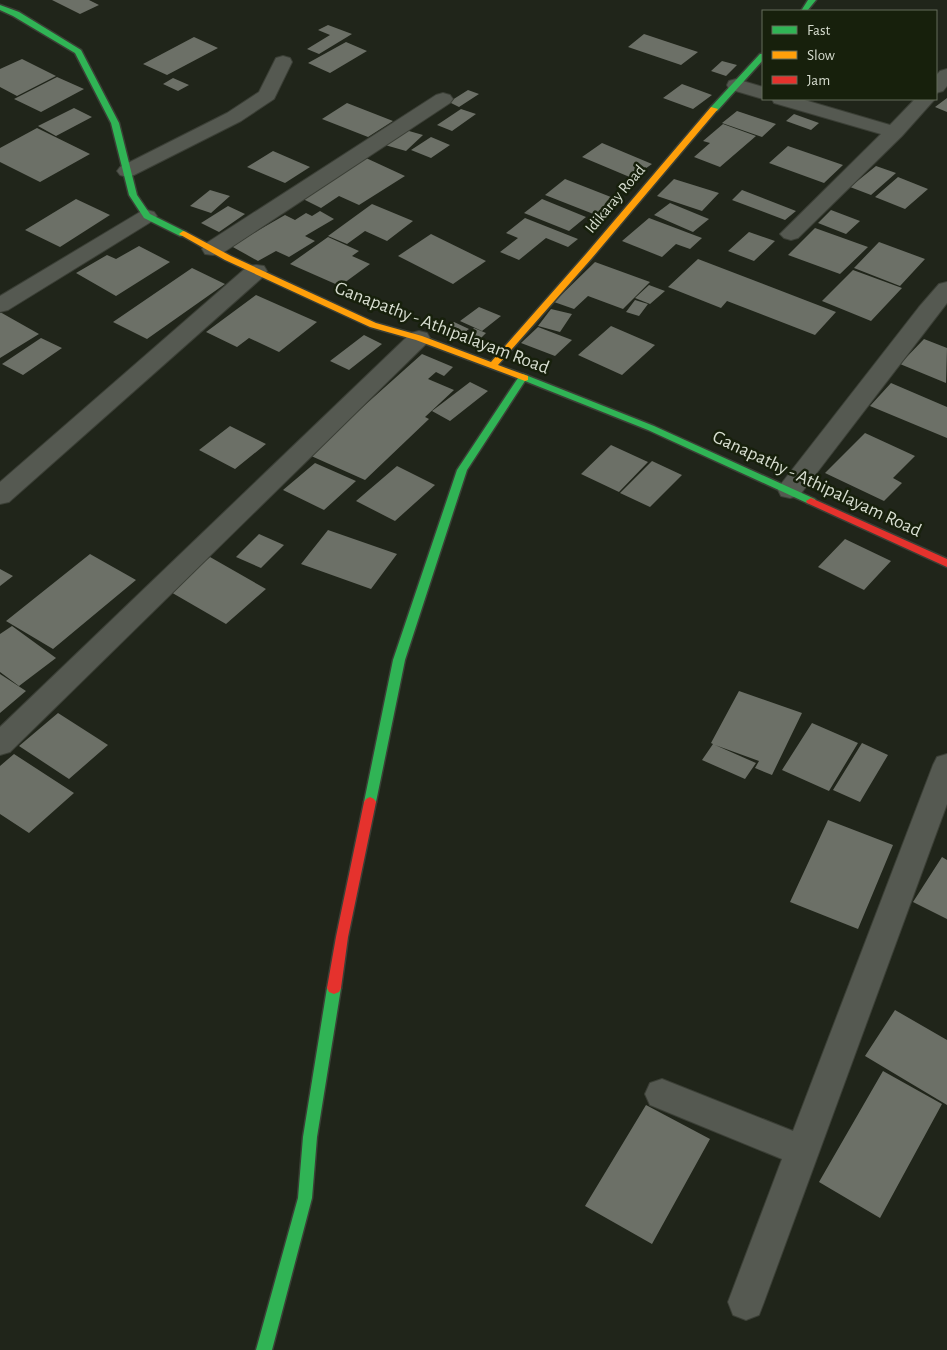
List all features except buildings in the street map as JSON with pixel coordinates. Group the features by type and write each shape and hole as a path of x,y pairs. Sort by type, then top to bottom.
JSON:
{"street":[{"name":"Ganapathy - Athipalayam Road","path":"0,7 16,14 78,52 115,123 133,195 147,216 256,271 373,324 419,338 493,365 651,428 947,563"},
{"name":"Idikaray Road","path":"493,365 515,336 571,277 689,136 762,57"},
{"path":"127,171 234,118 267,95 283,62"},
{"path":"937,86 947,75"},
{"path":"736,85 762,93"},
{"path":"213,249 443,99"},
{"path":"785,100 895,132"},
{"path":"791,234 895,132 924,100"},
{"path":"0,305 147,216"},
{"path":"0,496 256,271"},
{"path":"790,490 927,312 947,290"},
{"path":"0,744 419,338"},
{"path":"264,1350 305,1198 310,1136 342,938 399,660 462,470 523,377"},
{"path":"746,1302 947,765"},
{"path":"662,1094 803,1150"}],"traffic: fast":[{"path":"805,10 812,0"},
{"path":"0,7 16,14 78,52 115,123 133,195 147,216 183,234"},
{"path":"714,109 762,57"},
{"path":"370,802 399,660 462,470 523,377"},
{"path":"525,378 651,428 811,501"},
{"path":"264,1350 305,1198 310,1137 334,988"}],"traffic: slow":[{"path":"493,365 521,331 571,277 677,150 714,109"},
{"path":"183,234 228,258 373,325 419,338 525,378"}],"traffic: jam":[{"path":"811,501 947,563"},
{"path":"334,988 342,937 370,802"}]}
